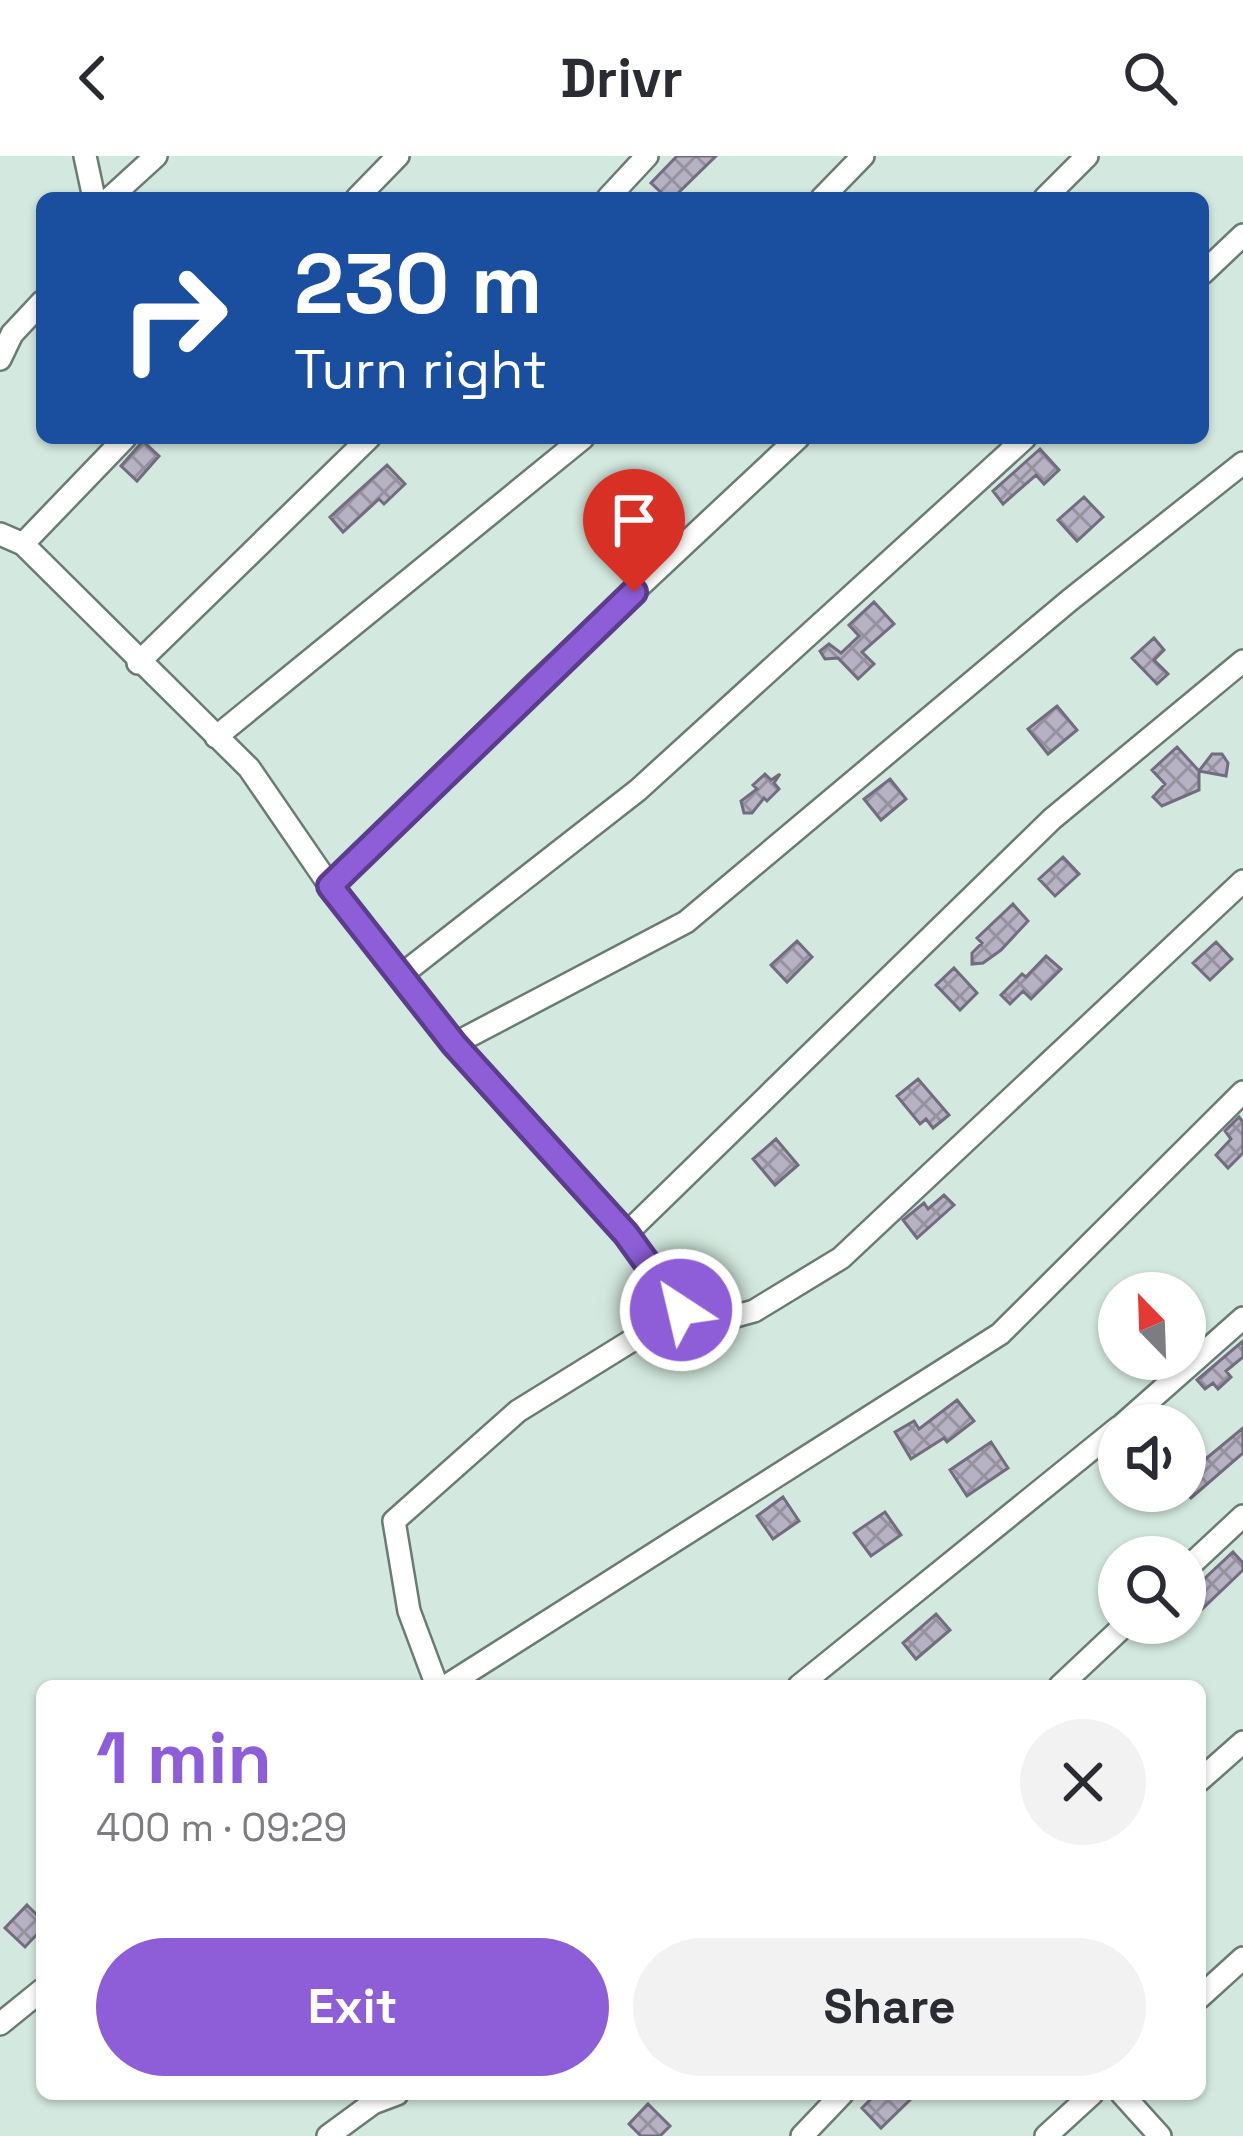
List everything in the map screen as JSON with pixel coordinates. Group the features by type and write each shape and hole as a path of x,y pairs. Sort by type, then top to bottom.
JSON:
{"street":[{"path":"85,156 93,192"},
{"path":"117,192 157,156"},
{"path":"363,192 398,156"},
{"path":"613,192 646,156"},
{"path":"828,192 863,156"},
{"path":"1051,192 1087,156"},
{"path":"1209,267 1243,235"},
{"path":"0,359 12,334 36,308"},
{"path":"23,544 119,444"},
{"path":"138,663 363,444"},
{"path":"216,737 576,444"},
{"path":"330,886 535,684 792,444"},
{"path":"400,976 638,790 1018,444"},
{"path":"454,1044 686,922 1070,600 1243,463"},
{"path":"0,534 23,544 249,768 330,886 454,1044 626,1234 681,1310 725,1319 754,1311 841,1258 1243,881"},
{"path":"626,1234 1052,819 1243,661"},
{"path":"452,1680 1000,1334 1243,1092"},
{"path":"439,1680 409,1611 394,1521 518,1411 681,1310"},
{"path":"1145,1404 1243,1318"},
{"path":"806,1680 1098,1444"},
{"path":"1206,1550 1243,1516"},
{"path":"1066,1680 1105,1644"},
{"path":"1206,1775 1243,1742"},
{"path":"1206,1992 1243,1958"},
{"path":"0,2024 36,1995"},
{"path":"328,2136 383,2100"},
{"path":"802,2136 836,2100"},
{"path":"1046,2136 1083,2100"},
{"path":"1127,2100 1160,2136"}],"building":[{"path":"677,156 716,156 679,192 661,192 651,183"},
{"path":"140,444 159,456 137,481 121,466"},
{"path":"1040,449 1059,470 1044,484 1036,475 1003,504 993,491"},
{"path":"387,465 405,484 384,504 379,499 343,532 330,517"},
{"path":"1084,497 1103,517 1077,541 1058,520"},
{"path":"874,602 894,624 862,652 874,664 858,679 838,658 825,659 820,651 829,644 841,653 859,636 849,625"},
{"path":"1154,638 1164,650 1154,660 1168,674 1157,684 1132,658"},
{"path":"1057,706 1077,730 1048,754 1028,729"},
{"path":"1177,747 1199,771 1199,790 1162,806 1153,797 1165,784 1152,770"},
{"path":"1212,754 1222,754 1228,763 1226,776 1199,771"},
{"path":"765,774 771,780 780,774 774,783 779,789 752,813 744,813 741,801 757,789 753,785"},
{"path":"890,779 906,799 881,820 864,799"},
{"path":"1063,857 1079,874 1055,896 1039,879"},
{"path":"1013,904 1028,921 1001,950 983,963 972,964 972,953 982,943 977,938"},
{"path":"797,941 812,957 787,982 771,965"},
{"path":"1216,942 1232,959 1210,980 1193,963"},
{"path":"1046,956 1061,969 1031,999 1023,991 1010,1004 1001,995"},
{"path":"954,968 977,993 960,1010 936,985"},
{"path":"918,1079 949,1115 933,1128 926,1119 920,1124 897,1096"},
{"path":"1239,1117 1243,1153 1228,1168 1216,1155 1231,1139 1225,1131"},
{"path":"776,1139 798,1165 775,1185 753,1159"},
{"path":"944,1195 954,1205 917,1238 903,1220 924,1203 928,1209"},
{"path":"1243,1341 1243,1357 1226,1371 1231,1377 1218,1389 1213,1383 1205,1389 1197,1380 1206,1380 1206,1372"},
{"path":"957,1400 974,1421 947,1442 944,1438 911,1459 895,1432 914,1421 919,1429"},
{"path":"1243,1428 1243,1453 1206,1485 1206,1459"},
{"path":"991,1442 1008,1468 967,1496 950,1470"},
{"path":"783,1497 799,1521 773,1539 757,1516"},
{"path":"885,1512 901,1535 871,1556 854,1533"},
{"path":"1233,1552 1243,1563 1243,1570 1206,1605 1206,1577"},
{"path":"936,1614 950,1630 916,1659 903,1643"},
{"path":"27,1905 36,1914 36,1935 25,1947 5,1928"},
{"path":"870,2100 910,2100 881,2128 862,2108"},
{"path":"648,2104 670,2126 660,2136 641,2136 629,2124"}],"route":[{"path":"634,592 330,886 454,1044 626,1234 681,1310"}]}
